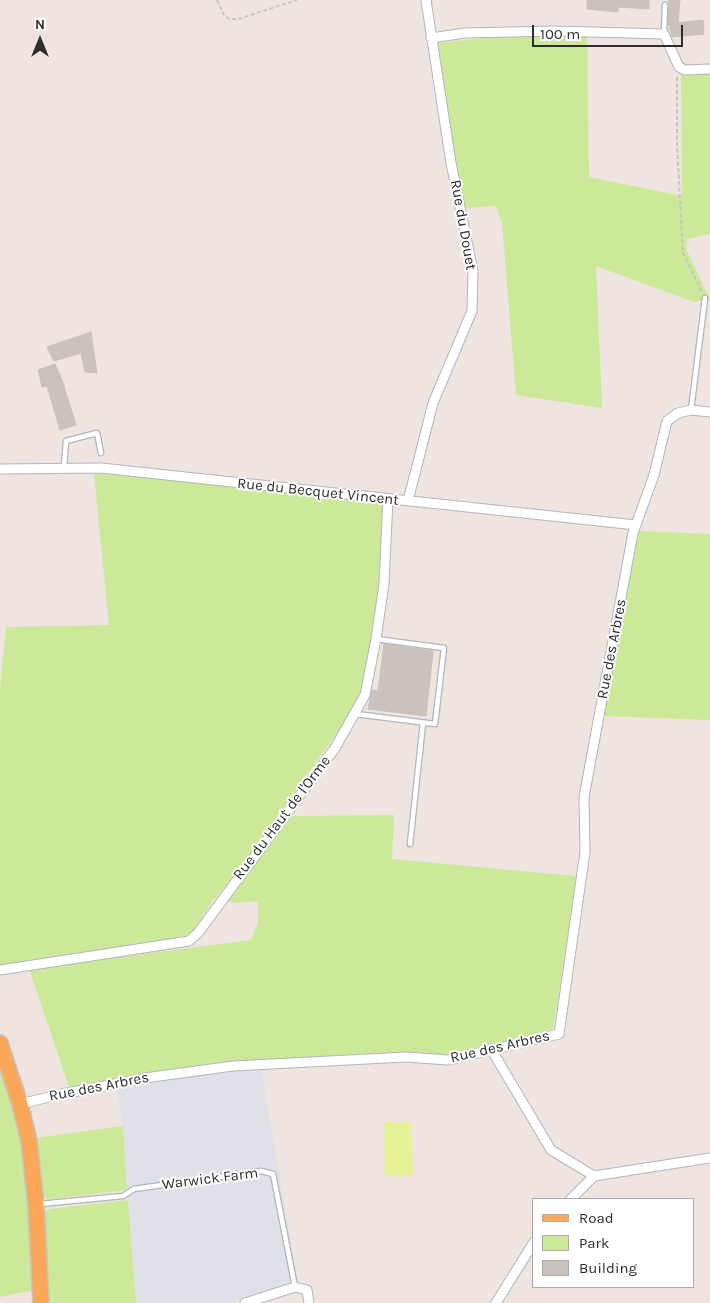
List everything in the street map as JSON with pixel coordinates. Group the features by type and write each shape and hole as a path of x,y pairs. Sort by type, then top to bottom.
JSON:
{"main road":[{"path":"0,1043 20,1104 29,1141 36,1205 41,1303"}],"street":[{"name":"Rue du Douet","path":"408,501 433,403 472,311 473,271 451,163 426,0"},
{"path":"431,38 465,34 547,31 664,34 680,67 685,70 710,69"},
{"path":"636,525 654,476 667,421 678,413 691,410 710,412"},
{"name":"Rue du Becquet Vincent","path":"0,469 129,470 636,525"},
{"name":"Rue du Haut de l'Orme","path":"0,970 188,941 198,933 335,748 356,714 365,695 384,584 388,499"},
{"name":"Rue des Arbres","path":"20,1104 152,1077 233,1066 406,1057 448,1060 559,1034 585,852 584,797 636,525"},
{"path":"491,1049 551,1150 594,1176"},
{"path":"572,1198 594,1176 710,1158"},
{"path":"496,1303 532,1245"},
{"path":"245,1303 295,1287 307,1290 309,1303"}],"lane":[{"path":"664,34 665,5"},
{"path":"691,410 705,298"},
{"path":"64,468 66,441 97,433 101,453"},
{"path":"356,714 435,724 444,648 376,639"},
{"path":"410,844 423,723"},
{"name":"Warwick Farm","path":"36,1205 123,1196 134,1189 261,1172 273,1174 295,1287"}],"path":[{"path":"217,0 224,15 229,19 238,19 296,0"},
{"path":"680,67 676,82 677,144 683,253 705,298"}],"shaded area":[{"path":"261,1068 298,1283 227,1303 136,1303 123,1127 119,1101 114,1087 195,1074"}],"green space":[{"path":"501,36 587,36 589,177 682,196 681,74 710,72 710,234 687,239 686,249 710,299 694,302 596,266 602,408 516,395 502,223 496,206 465,208 454,154 438,43"},
{"path":"94,474 135,475 382,503 382,568 373,638 361,689 349,716 239,870 212,902 193,931 178,940 0,966 0,689 6,627 109,625"},
{"path":"639,531 710,534 710,720 603,716"},
{"path":"394,815 392,859 575,876 577,880 553,1029 448,1056 409,1053 251,1060 160,1071 69,1087 29,969 251,940 258,923 258,901 235,903 225,901 292,816"},
{"path":"0,1066 20,1127 34,1264 34,1290 0,1297"},
{"path":"384,1122 411,1122 413,1175 385,1176"},
{"path":"123,1126 127,1190 51,1199 43,1197 40,1193 35,1138"},
{"path":"128,1200 136,1303 45,1303 44,1212 50,1209"}],"building":[{"path":"587,0 649,0 649,9 618,7 618,12 587,9"},
{"path":"669,0 680,0 678,23 703,20 704,34 672,37 668,22"},
{"path":"91,332 97,373 85,372 81,353 54,361 47,347"},
{"path":"55,364 76,425 60,430 47,386 42,387 38,370"},
{"path":"384,644 433,651 426,716 368,709 372,690 378,691"}]}
